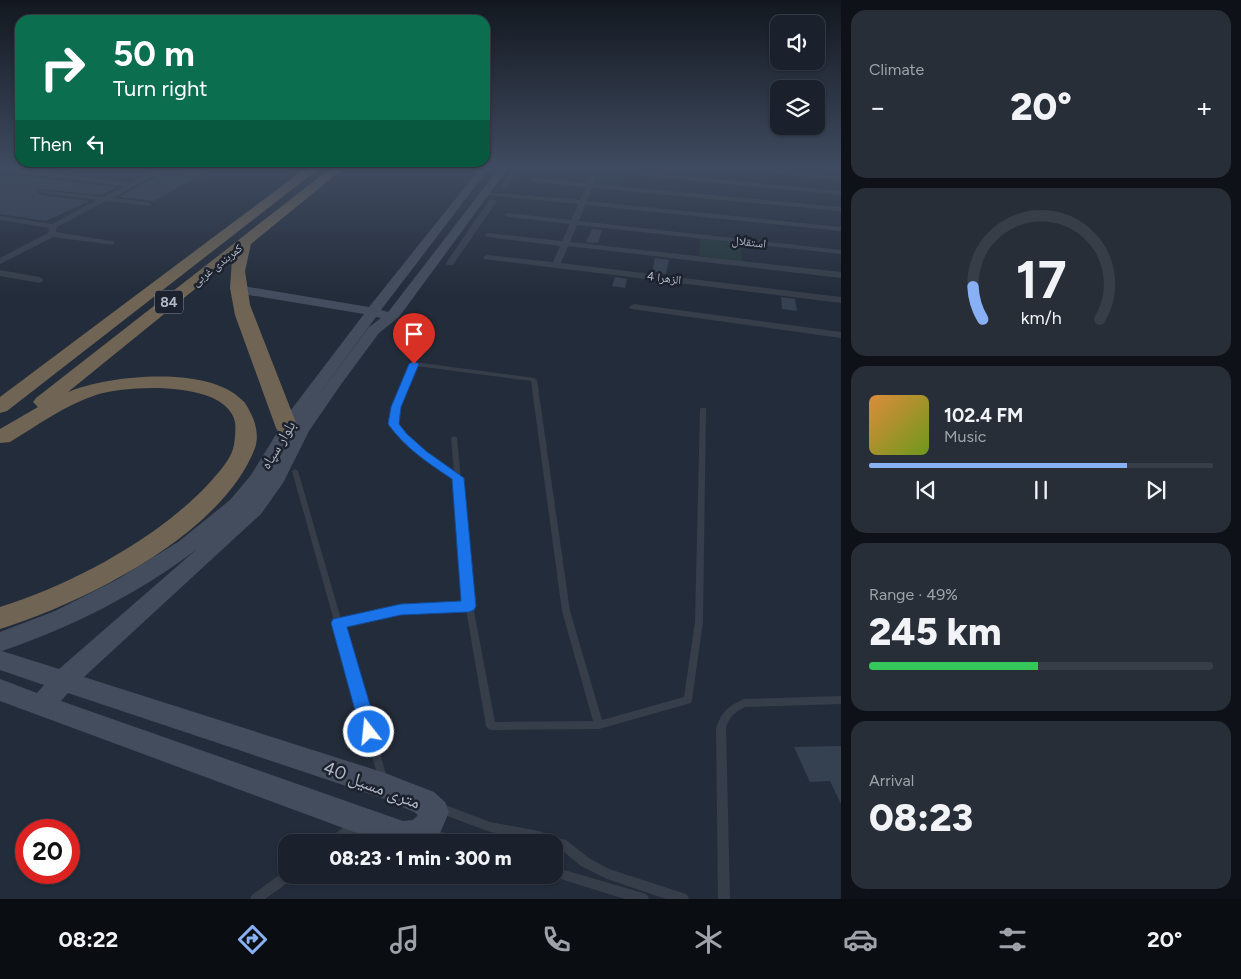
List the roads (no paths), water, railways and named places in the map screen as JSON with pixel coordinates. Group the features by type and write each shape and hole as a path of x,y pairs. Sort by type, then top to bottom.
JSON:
{"highway":[{"name":"کمربندی غربی","path":"0,407 260,209"},
{"name":"کمربندی غربی","path":"1,437 52,394 287,209"},
{"path":"244,244 236,269 237,289 244,315 287,437"},
{"path":"0,618 46,602 95,578 177,527 224,485 241,458 246,433 242,414 226,396 200,386 159,382 119,384 90,390 58,405 1,437"}],"main road":[{"name":"بلوار سپاه","path":"0,642 39,627 114,590 147,571 188,543 238,504 253,487 372,312 453,209"},
{"name":"بلوار سپاه","path":"43,704 64,680 254,509 274,483 287,437 374,330 392,317 480,209"},
{"path":"237,289 392,317"},
{"name":"40 متری مسیل","path":"0,660 384,786 424,802 435,812 429,825 419,834"},
{"name":"40 متری مسیل","path":"0,690 398,834"}],"street":[{"path":"0,261 87,209"},
{"path":"556,265 580,209"},
{"path":"646,209 841,229"},
{"path":"720,209 720,216"},
{"name":"استقلال","path":"508,215 841,252"},
{"path":"0,218 111,243"},
{"path":"450,263 471,222"},
{"path":"488,234 841,275"},
{"name":"الزهرا 4","path":"487,257 841,300"},
{"path":"0,273 40,280"},
{"path":"634,307 841,335"}],"lane":[{"path":"458,478 422,454 403,437 393,424 396,407 414,364 534,380 566,611 599,724"},
{"path":"454,438 469,606 491,726 599,724 688,700 699,622 703,408"},
{"path":"295,470 384,786"},
{"path":"338,623 401,610 469,606"},
{"path":"724,899 721,728 724,716 733,708 744,703 841,700"},
{"path":"424,802 490,827 539,836 562,844 585,862 607,874 683,899"},
{"path":"344,834 362,821"},
{"path":"563,875 643,899"},
{"path":"256,899 278,883"}]}
